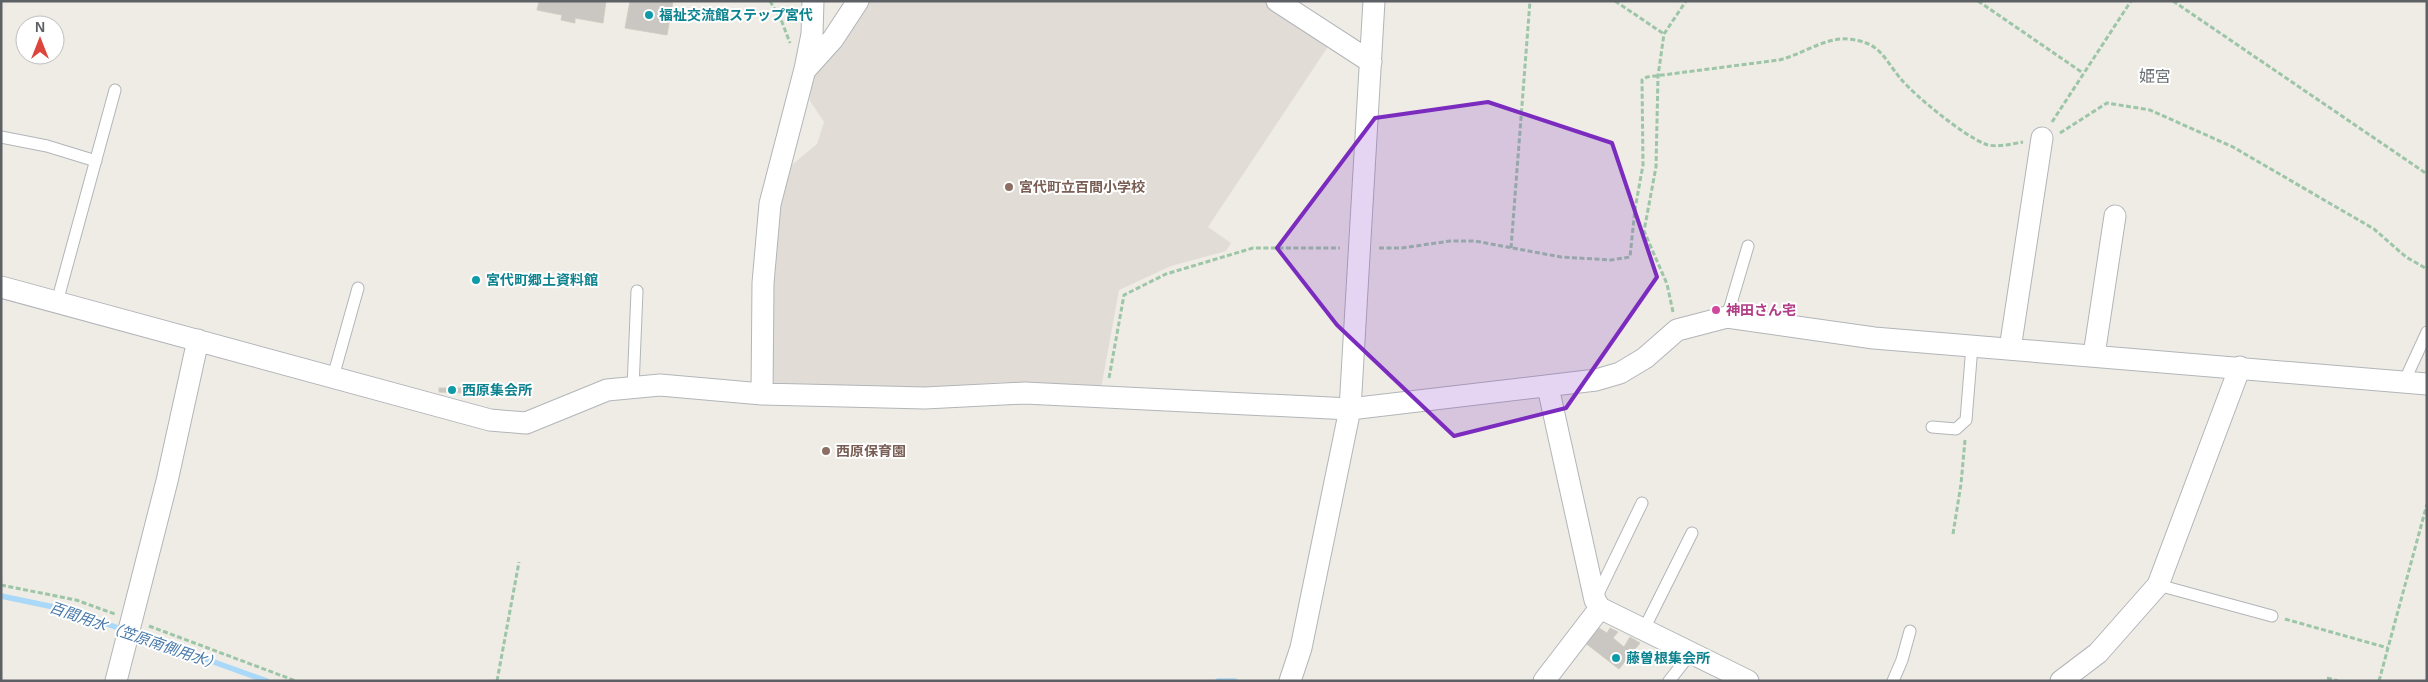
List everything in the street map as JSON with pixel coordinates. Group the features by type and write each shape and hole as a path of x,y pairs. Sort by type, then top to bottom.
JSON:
{"street":[{"path":"762,394 763,283 770,204 805,69 812,34 813,1"},
{"path":"805,69 833,39 858,1"},
{"path":"1277,1 1371,62"},
{"path":"1290,681 1301,648 1350,409 1374,1"},
{"path":"2010,348 2042,138"},
{"path":"2094,355 2115,216"},
{"path":"1,287 490,420 526,423 607,390 660,385 762,394 925,398 1025,394 1350,409 1596,380 1620,373 1645,358 1676,330 1727,317 1874,338 2427,384"},
{"path":"116,681 167,481 198,340"},
{"path":"2060,681 2098,653 2158,585 2240,367"},
{"path":"1548,387 1598,604 1644,630 1748,681"},
{"path":"1544,681 1598,604"}],"lane":[{"path":"57,302 115,90"},
{"path":"1,137 47,146 96,161"},
{"path":"1727,317 1748,246"},
{"path":"333,378 358,288"},
{"path":"633,388 637,291"},
{"path":"2404,382 2427,332"},
{"path":"1932,427 1956,429 1966,420 1972,346"},
{"path":"1598,604 1642,503"},
{"path":"1644,630 1692,533"},
{"path":"2158,585 2272,616"},
{"path":"1893,681 1902,660 1910,631"},
{"path":"1669,681 1691,653"}],"path":[{"path":"770,1 782,22 791,44"},
{"path":"1512,248 1530,1"},
{"path":"1616,1 1664,34"},
{"path":"1676,330 1667,284 1644,231 1656,167 1658,76 1664,34 1686,1"},
{"path":"1978,1 2083,73"},
{"path":"2042,138 2131,1"},
{"path":"2173,1 2427,174"},
{"path":"1106,397 1124,296 1166,274 1253,248 1402,248 1450,241 1475,241 1561,257 1611,260 1630,257 1635,209 1643,165 1642,80 1658,76 1779,60 1793,57 1827,42 1846,39 1871,44 1888,59 1901,79 1946,120 1986,145 2008,145 2065,131 2107,104 2150,110 2233,147 2374,230 2406,257 2427,270"},
{"path":"1953,534 1961,484 1966,420"},
{"path":"2379,681 2427,504"},
{"path":"497,681 519,562"},
{"path":"2272,616 2388,648"},
{"path":"2327,678 2338,681"}],"highlighted area":[{"path":"1488,102 1612,143 1657,277 1566,408 1454,436 1337,325 1277,248 1375,118"}],"shaded area":[{"name":"宮代町立百間小学校","path":"865,1 1264,1 1329,45 1208,227 1231,243 1226,251 1171,266 1119,290 1101,389 1006,382 903,389 770,383 777,205 787,169 817,144 824,122 810,101 808,80"}],"building":[{"path":"539,1 606,1 603,23 575,18 575,23 561,20 562,15 537,10"},
{"name":"福祉交流館ステップ宮代","path":"630,1 673,1 667,35 625,28"},
{"name":"西原集会所","path":"439,388 465,388 465,393 439,392"},
{"name":"藤曽根集会所","path":"1596,626 1607,633 1610,628 1618,632 1613,638 1624,647 1630,637 1640,643 1619,669 1584,642"}],"waterway":[{"name":"百間用水（笠原南側用水）","path":"1,596 68,610 124,630"},
{"name":"百間用水（笠原南側用水）","path":"133,633 267,681"},
{"name":"百間用水（笠原南側用水）","path":"1218,681 1235,681"}],"place":[{"name":"福祉交流館ステップ宮代","path":"649,15"},
{"name":"宮代町立百間小学校","path":"1009,187"},
{"name":"宮代町郷土資料館","path":"476,280"},
{"name":"神田さん宅","path":"1716,310"},
{"name":"西原集会所","path":"452,390"},
{"name":"西原保育園","path":"826,451"},
{"name":"藤曽根集会所","path":"1616,658"}],"district":[{"name":"姫宮","path":"2155,76"}]}
